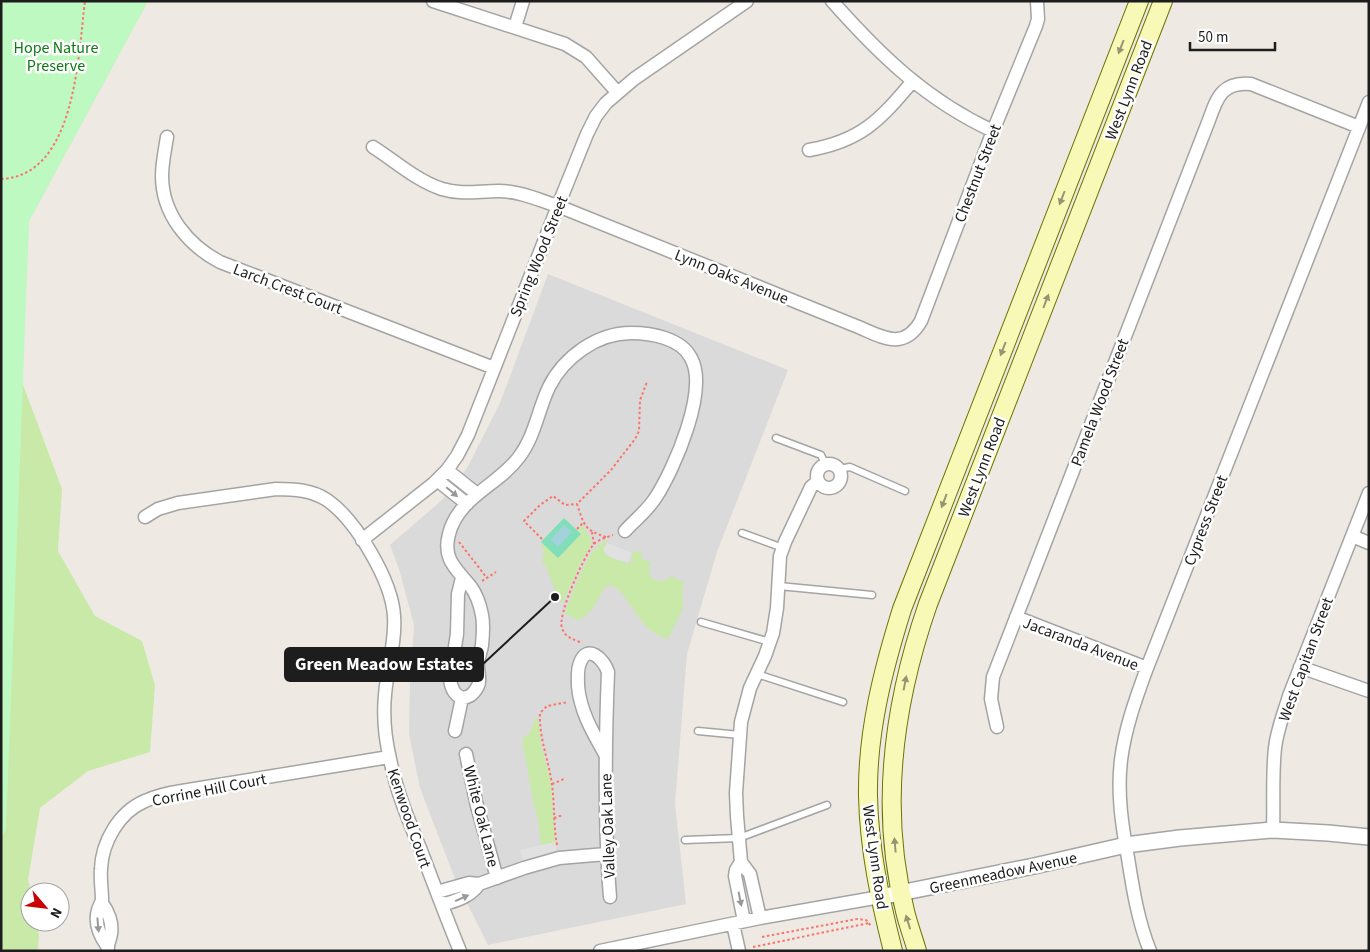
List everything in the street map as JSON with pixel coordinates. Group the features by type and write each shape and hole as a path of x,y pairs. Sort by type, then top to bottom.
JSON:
{"main road":[{"name":"West Lynn Road","path":"893,951 880,897 870,827 868,788 875,709 886,659 902,609 1139,1"},
{"name":"West Lynn Road","path":"917,951 901,893 893,820 894,749 898,717 908,668 928,604 1163,1"}],"street":[{"path":"433,1 565,44 586,57 617,92"},
{"path":"515,27 523,1"},
{"name":"Spring Wood Street","path":"362,540 438,480 457,456 468,435 587,134 606,102 634,79 747,1"},
{"path":"832,1 857,29 912,82 953,111 993,131"},
{"name":"Chestnut Street","path":"908,337 921,321 993,131 1036,26 1038,19 1037,4"},
{"path":"809,150 849,140 889,110 912,82"},
{"name":"Pamela Wood Street","path":"997,727 990,699 993,677 1220,94 1232,86 1251,84 1359,127"},
{"name":"Cypress Street","path":"1150,951 1142,929 1120,802 1121,760 1127,727 1147,668 1369,102"},
{"name":"Larch Crest Court","path":"167,137 162,177 165,197 170,212 187,237 207,255 220,262 494,368"},
{"name":"Lynn Oaks Avenue","path":"373,147 427,183 442,189 468,193 499,191 515,193 558,206 878,334 895,339 908,337"},
{"path":"462,578 458,594 457,634 450,679 451,686 459,697 468,698 479,683 478,664 482,646 483,627 478,601 471,588 454,568 448,556 447,544 453,523 459,513 477,494 508,470 520,456 530,438 549,388 566,363 577,353 602,339 617,334 655,335 676,343 691,356 694,364 695,394 690,423 680,450 665,481 655,499 625,531"},
{"path":"825,464 833,464 839,469 842,476 835,486 827,488 818,480 819,469 825,464"},
{"path":"447,470 477,494"},
{"path":"438,480 467,504"},
{"path":"760,918 750,874 741,862 736,793 741,722 750,688 770,642 777,608 780,556 811,487 818,480"},
{"name":"Kenwood Court","path":"145,517 158,508 178,503 276,489 292,489 307,491 328,501 347,519 362,540 387,583 394,616 385,696 385,726 389,757 400,798 460,951"},
{"name":"West Capitan Street","path":"1274,830 1273,767 1275,747 1281,722 1300,667 1369,494"},
{"path":"1352,536 1369,542"},
{"name":"Jacaranda Avenue","path":"1016,617 1147,668"},
{"name":"Valley Oak Lane","path":"605,754 590,726 580,699 578,686 580,662 586,654 599,656 606,664 608,672 605,754 606,854 610,897"},
{"path":"1300,667 1369,691"},
{"path":"455,730 462,698"},
{"name":"White Oak Lane","path":"466,754 477,806 497,878"},
{"name":"Corrine Hill Court","path":"108,948 112,933 108,911 102,903 101,869 104,851 109,838 125,814 143,802 182,791 389,757"},
{"name":"Greenmeadow Avenue","path":"880,897 1034,866 1126,845 1180,838 1274,830 1369,837"},
{"path":"437,892 469,883 479,884 559,858 606,854"},
{"path":"739,951 736,870 741,862"},
{"path":"442,905 460,900 472,893 479,884"},
{"path":"600,951 662,945 760,918 880,897"}],"lane":[{"path":"776,438 821,455 825,464"},
{"path":"839,469 850,466 905,491"},
{"path":"742,533 783,548"},
{"path":"779,586 872,594"},
{"path":"702,622 770,642"},
{"path":"757,674 842,702"},
{"path":"698,731 740,735"},
{"path":"685,840 739,838 827,805"}],"path":[{"path":"1,179 10,179 22,175 37,166 51,149 63,129 70,109 76,80 86,1"},
{"path":"542,539 524,521 540,504 552,496 565,505 577,504 611,470 639,431 640,400 647,382"},
{"path":"577,504 583,523 588,530 606,537"},
{"path":"576,529 583,523"},
{"path":"580,642 569,638 562,628 562,616 568,594 594,544 606,537 625,531"},
{"path":"592,532 594,544"},
{"path":"456,539 487,578"},
{"path":"471,588 496,572"},
{"path":"556,843 552,784 541,739 540,713 543,708 558,704"},
{"path":"540,726 545,723"},
{"path":"552,784 564,779"},
{"path":"554,818 563,815"},
{"path":"762,937 857,918 866,920 872,927"},
{"path":"752,947 869,924"}],"shaded area":[{"path":"548,274 788,370 717,552 687,654 675,804 686,904 488,945 455,879 420,788 409,734 414,625 399,569 390,545 442,500 467,468 500,403"},
{"path":"607,543 632,553 628,562 614,559 607,555 603,550"},
{"path":"555,842 557,853 523,861 520,850"}],"green space":[{"path":"1,1 148,1 29,221 22,382 62,489 58,551 95,616 142,641 155,685 150,752 88,771 40,808 28,882 20,882 20,932 38,932 38,951 1,951"},
{"name":"Hope Nature Preserve","path":"1,1 148,1 29,221 6,830 1,839"},
{"path":"564,518 581,534 558,558 541,542"},
{"path":"582,525 591,538 591,545 580,564 563,603 558,598 545,564 542,563 544,551 540,547 544,545 558,558 581,533 578,530"},
{"path":"608,540 603,550 614,559 626,562 628,565 629,561 632,562 633,560 631,558 633,552 638,551 642,553 641,558 652,563 649,566 650,576 661,581 671,576 684,582 682,594 683,608 668,639 656,634 647,627 624,596 612,585 606,586 592,609 579,620 565,613 587,560 600,544"},
{"path":"536,718 538,718 541,745 551,782 555,842 541,846 538,819 522,739 529,734"}],"water":[{"path":"564,525 572,532 558,547 550,540"}],"place":[{"name":"Green Meadow Estates","path":"555,597"}]}
